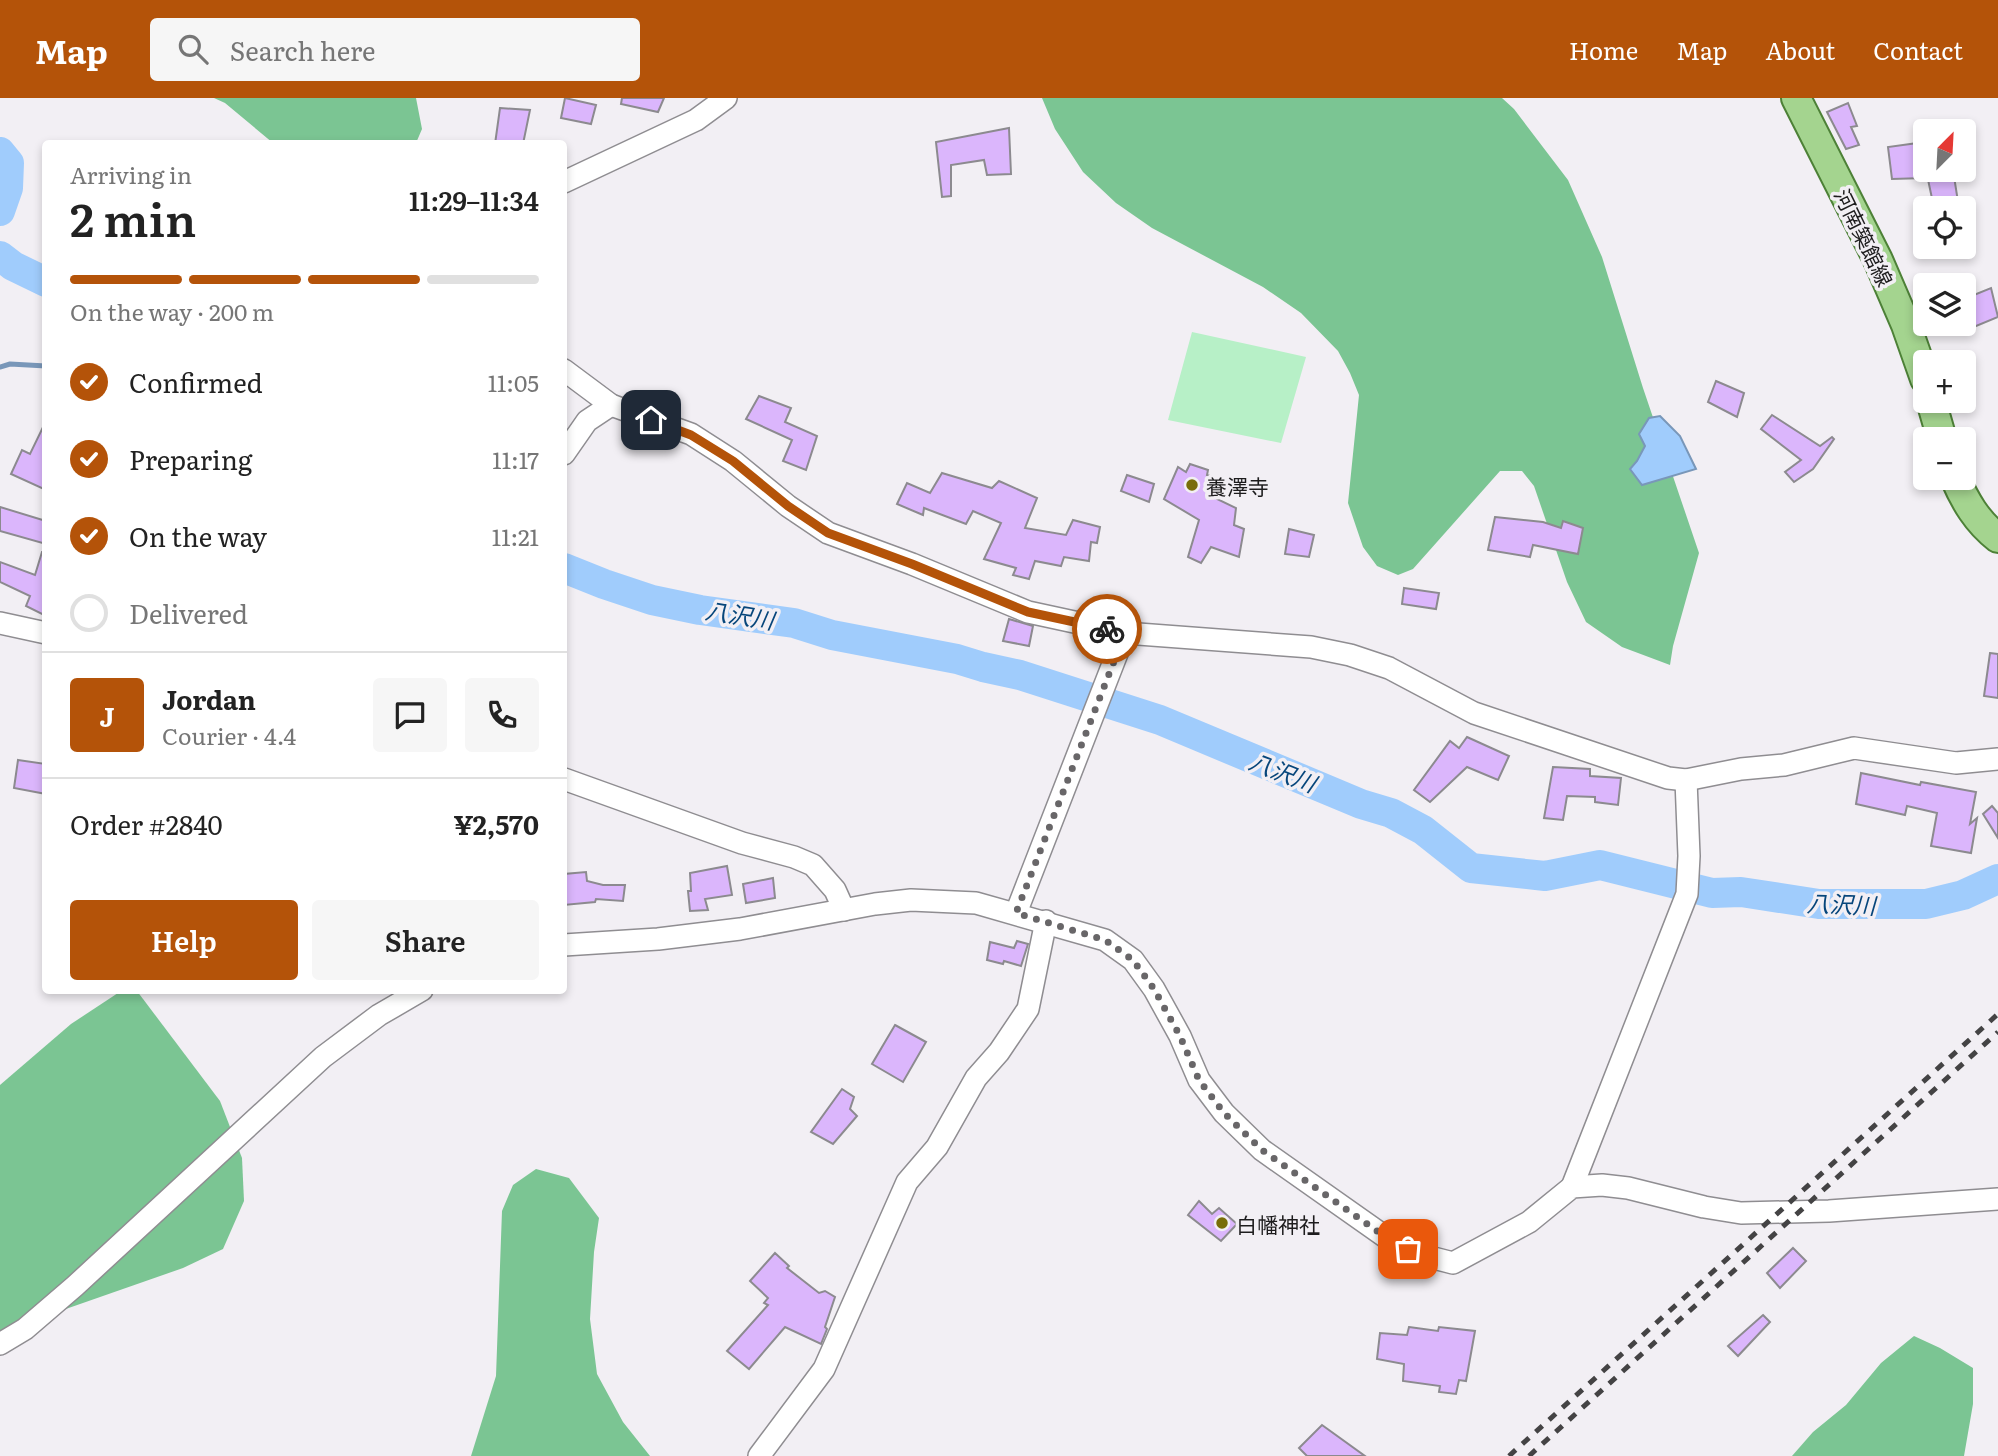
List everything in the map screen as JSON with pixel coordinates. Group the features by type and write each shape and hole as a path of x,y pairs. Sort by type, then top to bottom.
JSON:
{"main road":[{"name":"河南築館線","path":"1796,98 1878,261 1915,350"},
{"path":"1960,490 1966,503 1998,538"}],"street":[{"path":"567,181 696,120 726,98"},
{"path":"567,372 611,405 691,435 733,461 788,506 828,533 1028,612 1125,633 1311,647 1350,655 1389,668 1474,713 1668,778 1686,780 1741,769 1784,765 1854,748 1956,763 1998,759"},
{"path":"567,450 587,421 611,405"},
{"path":"0,624 42,632"},
{"path":"1016,913 1125,633"},
{"path":"567,780 742,843 813,865 835,890 845,910"},
{"path":"567,945 658,939 740,929 911,900 976,903 1105,940 1133,960 1154,989 1180,1036 1199,1080 1224,1113 1262,1150 1394,1243 1422,1255 1453,1263 1529,1222 1572,1187 1687,894 1689,856 1686,780"},
{"path":"759,1456 824,1369 907,1182 937,1147 976,1078 999,1052 1028,1009 1046,921"},
{"path":"0,1345 25,1329 75,1286 323,1057 379,1016 415,994"},
{"path":"1572,1187 1602,1185 1628,1188 1704,1208 1741,1213 1829,1211 1998,1199"}],"green space":[{"path":"214,98 416,98 422,129 417,140 269,140 225,103"},
{"path":"1042,98 1502,98 1514,109 1568,180 1602,257 1699,553 1670,665 1622,647 1586,622 1567,582 1534,486 1522,471 1500,471 1413,569 1398,575 1377,566 1363,547 1348,503 1359,395 1338,351 1301,313 1263,287 1152,228 1116,203 1083,172 1055,129"},
{"path":"1192,332 1306,357 1281,443 1168,420"},
{"path":"116,994 139,994 220,1101 242,1158 244,1201 223,1249 183,1268 0,1332 0,1085 71,1024"},
{"path":"536,1169 569,1178 599,1218 590,1319 597,1374 623,1422 650,1456 471,1456 496,1376 502,1211 513,1185"},
{"path":"1914,1336 1973,1368 1973,1404 1964,1456 1792,1456 1813,1432 1846,1405 1881,1363"}],"water":[{"path":"1660,416 1680,436 1696,469 1642,485 1630,469 1645,446 1639,434 1649,418"}],"building":[{"path":"565,98 596,105 591,124 561,118"},
{"path":"622,98 664,98 658,112 621,104"},
{"path":"1848,103 1857,126 1851,127 1859,145 1846,149 1827,112"},
{"path":"500,108 530,110 524,140 496,140"},
{"path":"1009,128 1011,174 987,175 984,160 951,165 951,196 942,197 936,142"},
{"path":"1913,144 1913,178 1892,179 1888,147"},
{"path":"1929,182 1955,182 1957,196 1931,196"},
{"path":"1991,288 1998,317 1976,326 1976,294"},
{"path":"1716,381 1744,393 1737,417 1708,402"},
{"path":"759,396 791,408 785,422 817,436 806,470 783,461 792,440 746,419"},
{"path":"1772,415 1820,446 1832,437 1834,439 1813,469 1794,482 1785,472 1801,460 1761,429"},
{"path":"42,429 42,488 11,474 22,450 30,454"},
{"path":"1190,464 1208,470 1207,475 1222,480 1217,499 1236,508 1234,525 1244,529 1239,557 1211,547 1201,563 1188,557 1199,520 1164,499 1178,467 1186,472"},
{"path":"942,473 992,488 999,481 1037,498 1025,528 1066,535 1073,520 1100,527 1097,543 1091,542 1089,561 1064,557 1061,566 1035,561 1029,579 1013,575 1016,568 984,559 1001,523 973,511 966,524 924,508 923,515 897,504 907,483 930,493"},
{"path":"1127,475 1154,484 1149,502 1121,491"},
{"path":"0,507 42,520 42,543 0,531"},
{"path":"1495,517 1543,522 1561,528 1563,521 1583,528 1578,554 1533,545 1530,557 1488,550"},
{"path":"1289,529 1314,535 1309,557 1285,554"},
{"path":"42,552 42,614 26,606 30,596 0,582 0,562 35,575"},
{"path":"1404,588 1439,593 1436,609 1402,604"},
{"path":"1009,619 1033,626 1029,646 1003,641"},
{"path":"1990,653 1998,654 1998,698 1984,696"},
{"path":"1467,737 1509,756 1498,780 1467,767 1430,802 1414,790 1450,741 1459,748"},
{"path":"18,760 42,763 42,793 14,788"},
{"path":"1553,767 1590,769 1590,776 1621,778 1618,805 1595,802 1595,797 1567,796 1563,820 1544,818"},
{"path":"1861,773 1920,785 1921,782 1976,792 1970,824 1977,818 1971,853 1931,846 1937,813 1907,806 1905,815 1856,804"},
{"path":"1992,806 1998,813 1998,838 1983,814"},
{"path":"727,866 732,895 705,899 708,910 690,911 690,873"},
{"path":"586,872 587,881 603,885 625,885 623,901 596,899 595,902 567,905 567,874"},
{"path":"773,878 775,898 746,903 743,884"},
{"path":"1017,941 1028,944 1021,966 987,960 990,942 1014,948"},
{"path":"895,1025 926,1042 903,1082 872,1064"},
{"path":"842,1089 854,1097 850,1109 857,1116 833,1144 811,1132"},
{"path":"1199,1201 1212,1214 1219,1208 1237,1224 1221,1241 1188,1215"},
{"path":"1793,1248 1806,1261 1780,1288 1767,1273"},
{"path":"775,1253 789,1266 787,1268 819,1293 825,1291 835,1297 821,1344 785,1327 749,1369 727,1351 768,1305 764,1303 768,1298 750,1281"},
{"path":"1763,1315 1770,1322 1738,1356 1728,1346"},
{"path":"1409,1327 1438,1331 1439,1327 1475,1331 1466,1381 1459,1380 1456,1394 1439,1392 1440,1386 1403,1381 1404,1364 1377,1359 1380,1333 1407,1335"},
{"path":"1322,1425 1365,1456 1307,1456 1299,1448"}],"waterway":[{"name":"八沢川","path":"0,152 9,163 8,188 0,211"},
{"name":"八沢川","path":"0,256 13,266 42,280"},
{"path":"0,367 10,364 42,366"},
{"name":"八沢川","path":"567,569 652,600 700,610 794,623 832,635 957,659 1020,675 1160,720 1361,804 1391,813 1423,830 1471,868 1545,876 1600,865 1712,893 1741,892 1819,904 1926,904 1963,895 1998,879"}],"railway":[{"path":"1509,1456 1998,1014"},
{"path":"1529,1456 1998,1032"}],"way so far":[{"path":"1107,629 1125,633 1016,913 1105,940 1133,960 1154,989 1180,1036 1199,1080 1224,1113 1262,1150 1394,1243 1408,1249"}],"place":[{"name":"養澤寺","path":"1192,485"},
{"name":"白幡神社","path":"1222,1223"}],"route":[{"path":"651,420 691,435 733,461 788,506 828,533 1028,612 1107,629"}]}
